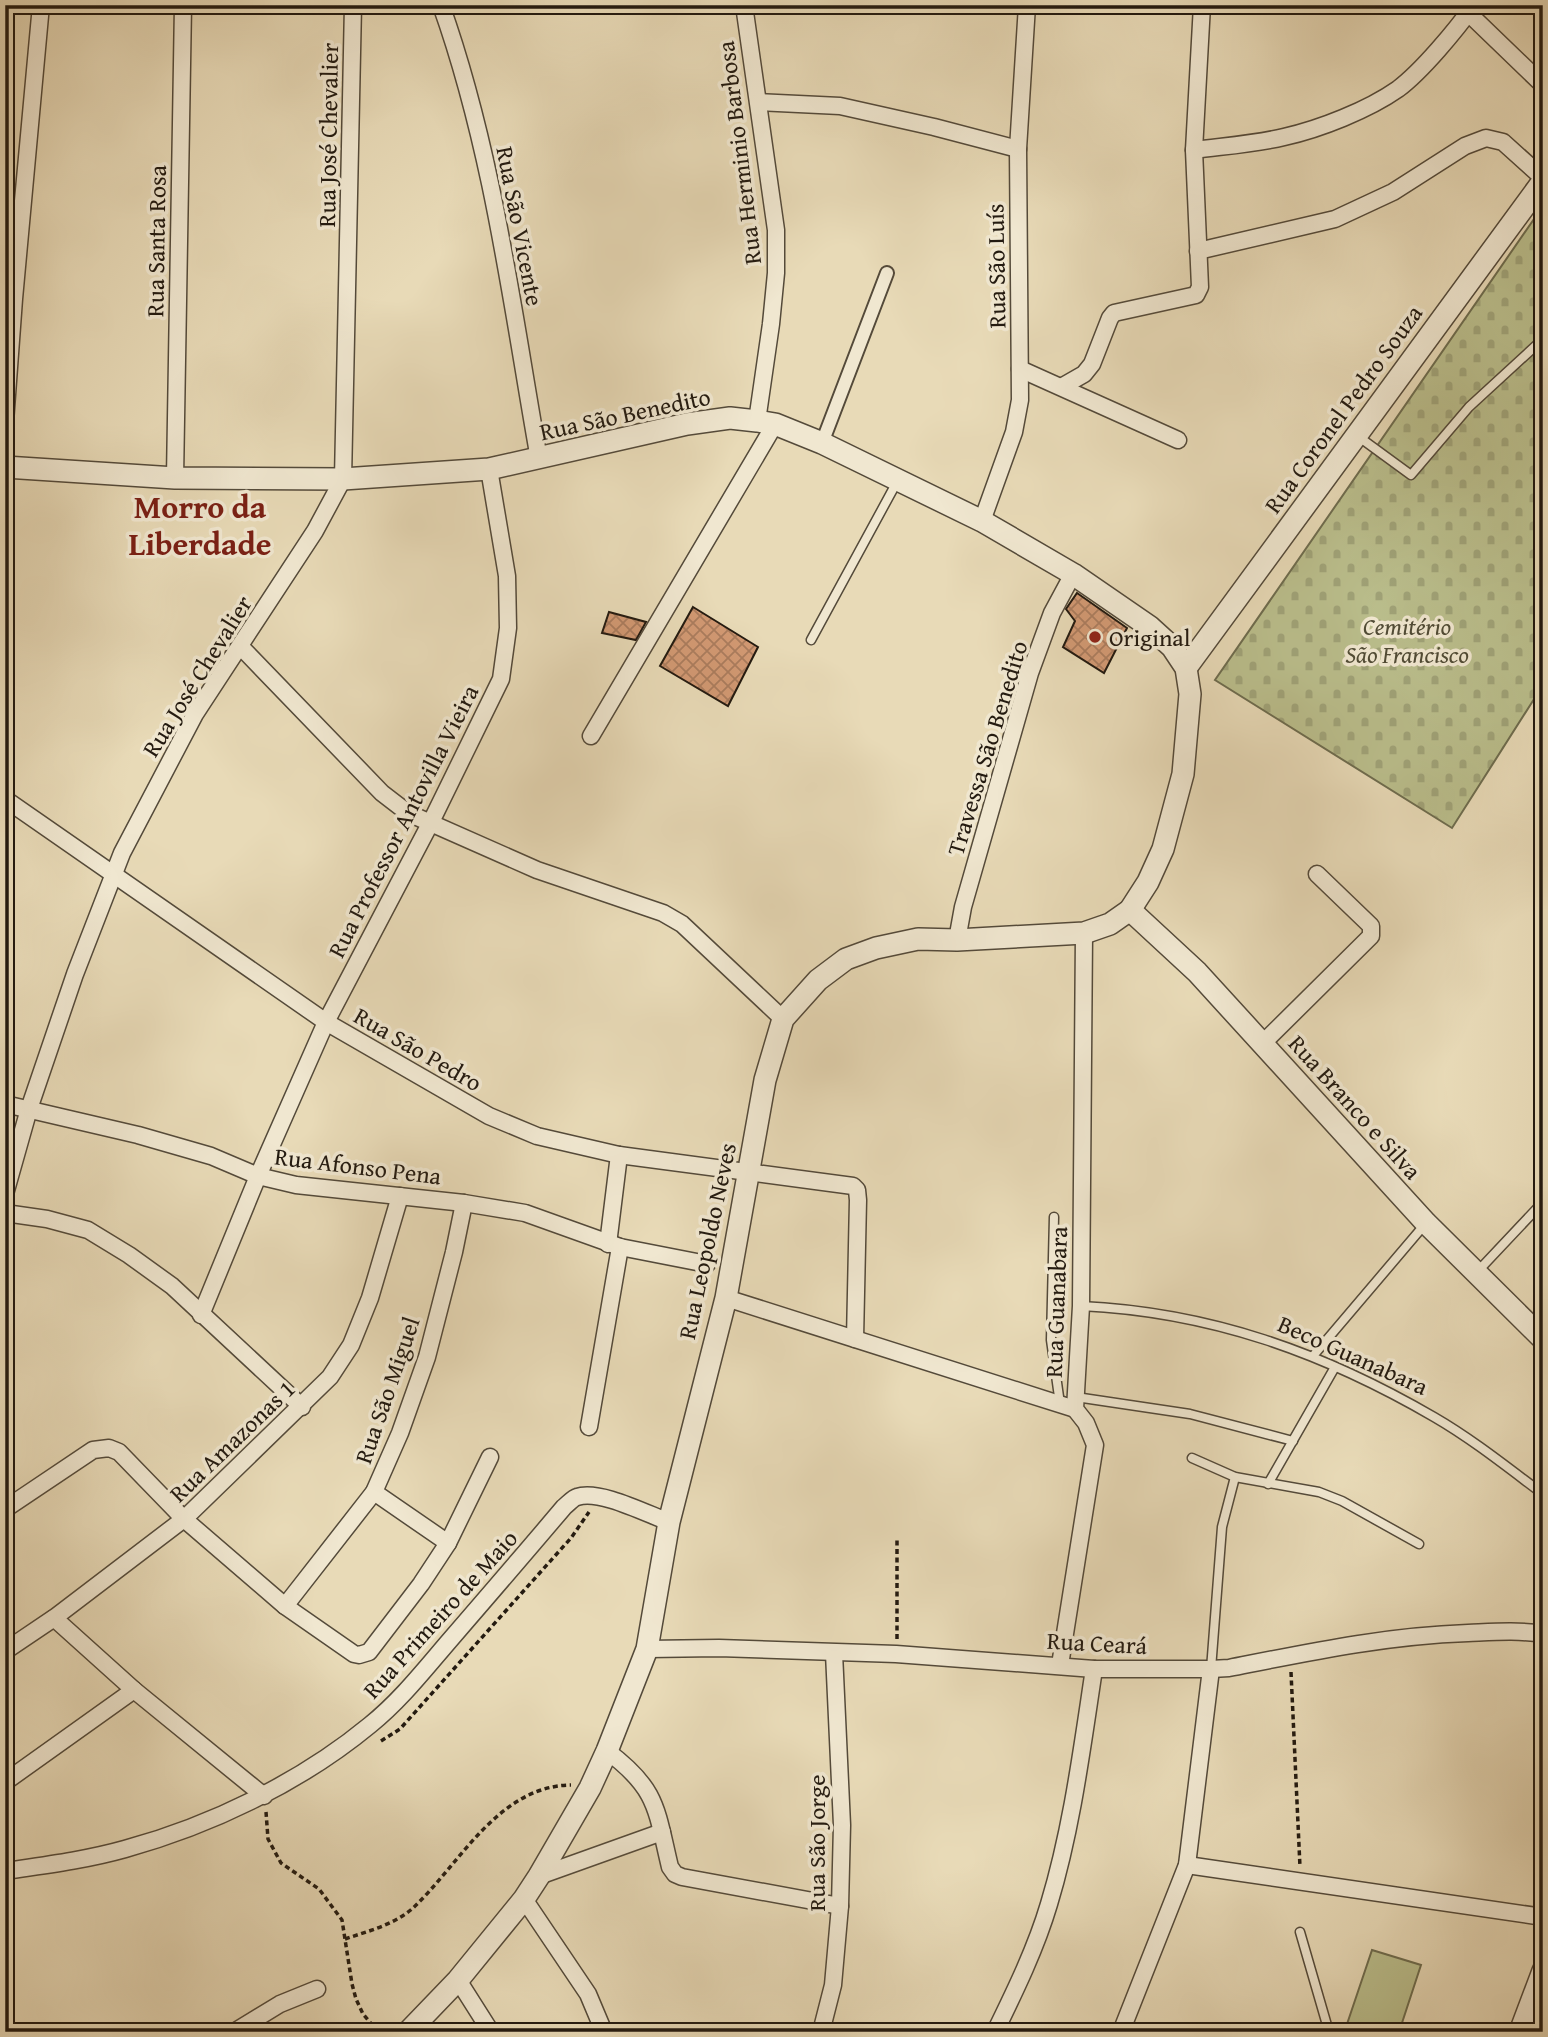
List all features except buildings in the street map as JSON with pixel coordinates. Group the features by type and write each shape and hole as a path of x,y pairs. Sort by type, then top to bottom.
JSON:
{"street":[{"path":"5,422 41,5"},
{"name":"Rua Santa Rosa","path":"175,478 183,5"},
{"name":"Rua José Chevalier","path":"5,1194 29,1110 75,974 122,853 195,714 315,531 343,479 353,5"},
{"name":"Rua São Vicente","path":"441,5 474,112 490,185 539,459"},
{"name":"Rua Herminio Barbosa","path":"591,736 766,422 776,273 775,230 744,5"},
{"name":"Rua São Luís","path":"982,521 1014,432 1020,400 1017,149 1027,5"},
{"path":"1063,386 1084,374 1092,364 1114,313 1196,295 1200,287 1194,150 1202,5"},
{"path":"1194,150 1283,138 1325,126 1356,111 1398,89 1467,8 1543,85"},
{"path":"759,102 840,106 1017,149"},
{"path":"1198,251 1335,219 1393,192 1465,146 1486,138 1503,142 1543,179"},
{"name":"Rua Coronel Pedro Souza","path":"1186,668 1543,179"},
{"path":"822,443 887,273"},
{"path":"1020,369 1063,386 1178,440"},
{"name":"Rua São Benedito","path":"5,467 175,478 343,479 489,469 687,424 730,418 766,422 822,443 982,521 1073,574 1150,627 1172,647 1186,668"},
{"name":"Rua Professor Antovilla Vieira","path":"201,1315 258,1176 326,1022 431,822 501,679 508,628 507,576 489,469"},
{"name":"Travessa São Benedito","path":"957,940 963,907 1030,673 1052,613 1073,574"},
{"path":"241,647 382,793 408,813 537,870 663,913 695,934 724,965 783,1019"},
{"name":"Rua Leopoldo Neves","path":"408,2032 458,1980 524,1899 539,1876 590,1788 647,1649 669,1522 726,1298 765,1080 783,1019 818,980 846,959 876,948 918,939 957,940 1084,933 1110,924 1130,910 1163,849 1181,785 1190,694 1186,668"},
{"name":"Rua São Pedro","path":"5,799 326,1022 489,1116 537,1136 619,1155 848,1184 857,1190 858,1200 855,1339"},
{"path":"1262,1044 1371,936 1371,926 1317,874"},
{"name":"Rua Branco e Silva","path":"1130,910 1197,972 1426,1223 1543,1339"},
{"name":"Rua Guanabara","path":"1060,1665 1095,1445 1091,1432 1070,1404 1081,1306 1084,933"},
{"name":"Rua Afonso Pena","path":"5,1104 211,1156 258,1176 308,1187 464,1203 525,1213 614,1246 707,1264"},
{"path":"589,1426 614,1246 619,1155"},
{"name":"Rua Amazonas 1","path":"5,1651 54,1618 184,1519 330,1377 351,1345 370,1298 400,1196"},
{"name":"Rua São Miguel","path":"285,1606 374,1492 400,1433 427,1357 464,1203"},
{"path":"5,1213 47,1219 88,1230 129,1255 172,1286 302,1407"},
{"path":"726,1298 1070,1404"},
{"path":"5,1509 93,1450 109,1448 119,1452 184,1519 285,1606 359,1655 369,1652 421,1584 447,1543 490,1457"},
{"path":"374,1492 447,1543"},
{"name":"Rua Primeiro de Maio","path":"5,1871 75,1861 126,1849 264,1796 361,1732 405,1692 564,1507 576,1497 590,1496 611,1500 669,1522"},
{"path":"54,1618 134,1690 264,1796"},
{"name":"Rua Ceará","path":"647,1649 719,1648 896,1654 1094,1669 1211,1669 1229,1668 1358,1642 1437,1634 1523,1631 1543,1634"},
{"name":"Rua São Jorge","path":"821,2032 833,1985 840,1906 842,1825 834,1653"},
{"path":"995,2032 1018,1984 1049,1905 1075,1792 1094,1669"},
{"path":"1121,2032 1187,1866 1211,1669"},
{"path":"5,1782 134,1690"},
{"path":"607,1751 630,1768 644,1783 657,1810 670,1867 675,1874 840,1906"},
{"path":"539,1876 662,1832"},
{"path":"1187,1866 1543,1917"},
{"path":"524,1899 588,1994 604,2032"},
{"path":"1520,2032 1543,1971"},
{"path":"458,1980 491,2032"},
{"path":"234,2032 280,2004 317,1989"}],"lane":[{"path":"1356,435 1411,475 1469,407 1543,339"},
{"path":"811,640 899,480"},
{"path":"1476,1273 1543,1202"},
{"path":"1054,1217 1051,1340 1070,1404 1190,1414 1293,1441"},
{"path":"1314,1356 1426,1223"},
{"name":"Beco Guanabara","path":"1081,1306 1132,1309 1197,1319 1314,1356 1434,1418 1475,1443 1543,1494"},
{"path":"1268,1484 1335,1367"},
{"path":"1192,1458 1235,1477 1319,1492 1342,1501 1419,1545"},
{"path":"1211,1669 1222,1527 1235,1477"},
{"path":"1300,1933 1329,2032"}],"path":[{"path":"896,1654 897,1539"},
{"path":"1290,1656 1301,1884"},
{"path":"345,1939 394,1922 412,1909 496,1816 520,1801 548,1789 568,1785 590,1788"},
{"path":"264,1796 268,1839 281,1863 319,1889 342,1920 356,1999 363,2014 378,2032"},
{"path":"5,2026 13,2032"}],"green space":[{"name":"Cemitério São Francisco","path":"1543,206 1543,685 1452,828 1215,680"},
{"path":"1372,1950 1421,1965 1399,2032 1362,2032 1346,2027"}],"place":[{"name":"Original","path":"1095,637"}],"district":[{"name":"Morro da Liberdade","path":"200,524"}]}
